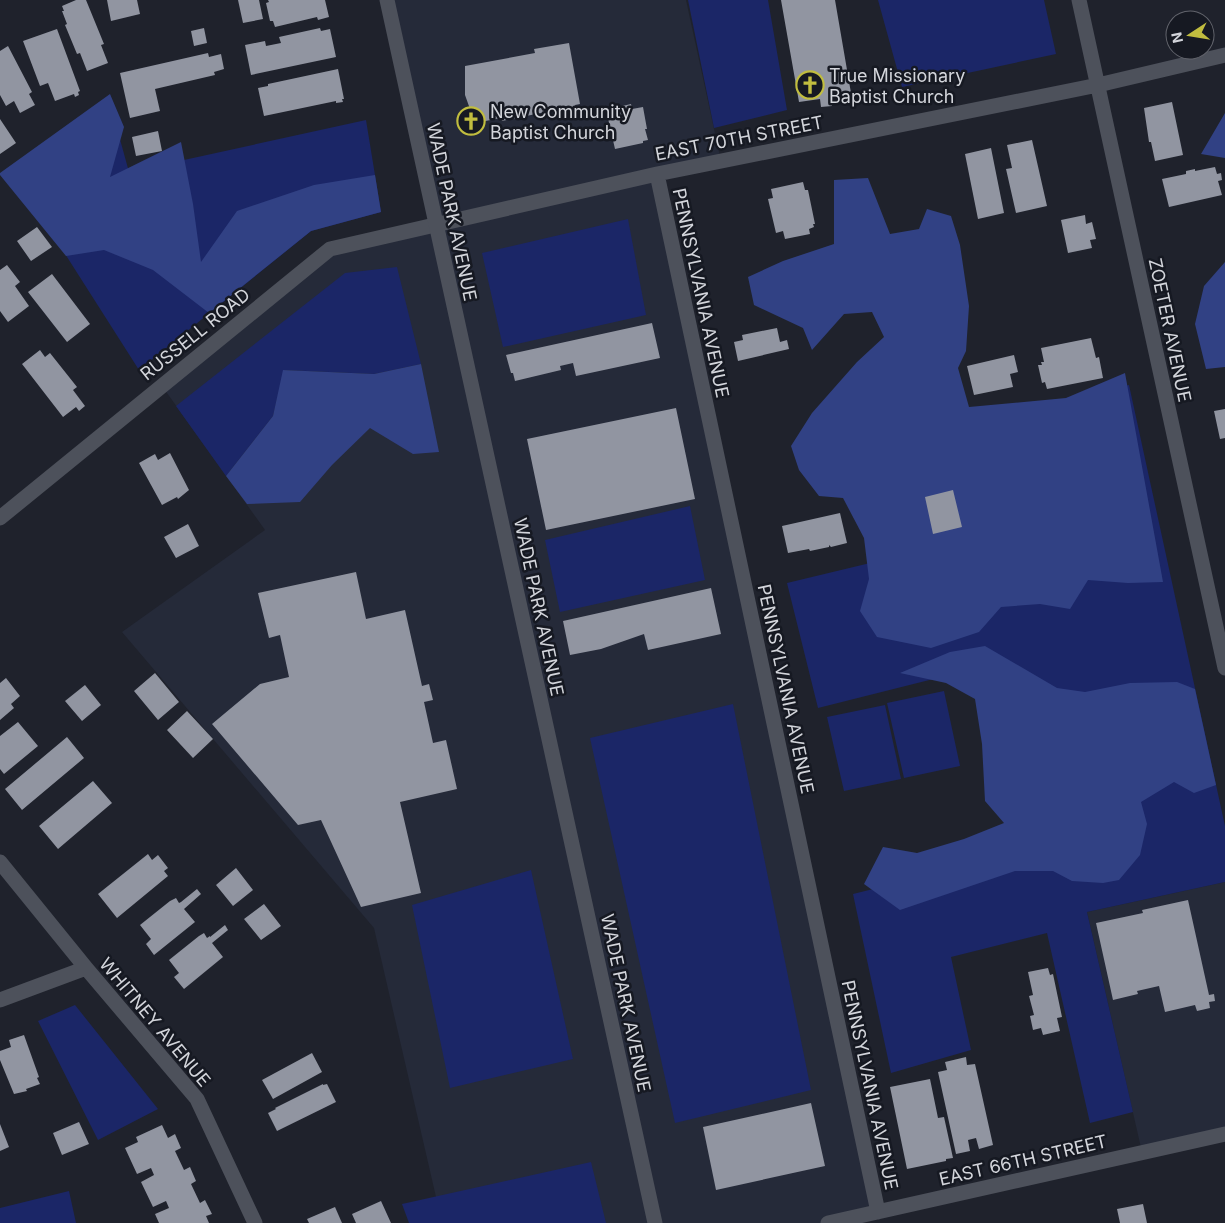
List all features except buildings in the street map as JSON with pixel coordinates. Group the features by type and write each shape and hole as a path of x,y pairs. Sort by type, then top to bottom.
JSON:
{"street":[{"name":"WADE PARK AVENUE","path":"386,0 655,1223"},
{"name":"ZOETER AVENUE","path":"1079,0 1225,668"},
{"name":"EAST 70TH STREET","path":"436,224 657,174 1098,85 1225,55"},
{"name":"PENNSYLVANIA AVENUE","path":"657,174 878,1212"},
{"name":"RUSSELL ROAD","path":"0,518 330,249 436,224"},
{"name":"WHITNEY AVENUE","path":"0,862 86,968 197,1099 255,1223"},
{"path":"0,1000 86,968"},
{"name":"EAST 66TH STREET","path":"828,1223 1225,1134"}],"shaded area":[{"path":"387,0 686,0 721,161 657,174 878,1212 828,1223 442,1223 374,928 122,632 265,530 162,386 330,249 436,224"},
{"path":"688,0 768,0 787,110 714,128"},
{"path":"878,0 1044,0 1056,54 902,87"},
{"path":"110,94 124,127 110,177 181,142 193,204 201,262 237,211 314,185 375,175 381,212 311,231 209,313 153,270 104,250 66,256 0,173"},
{"path":"110,103 129,172 366,120 381,212 311,231 139,370 18,180"},
{"path":"1225,113 1225,158 1201,154"},
{"path":"868,178 890,234 919,229 927,209 951,216 960,245 969,306 966,351 958,368 969,407 1066,398 1125,373 1163,582 1128,583 1088,580 1070,609 1040,604 1001,607 979,632 931,648 877,637 860,611 869,579 864,538 843,498 819,496 799,470 791,446 812,413 857,362 884,337 872,312 844,314 812,350 803,328 754,305 748,277 783,261 834,244 834,180"},
{"path":"628,219 646,315 503,347 482,253"},
{"path":"1225,262 1225,367 1206,369 1195,324 1204,286"},
{"path":"397,267 421,364 374,374 284,370 273,416 226,476 176,406 345,273"},
{"path":"421,364 439,452 413,454 370,428 332,465 300,502 247,504 226,476 273,416 283,370 374,374"},
{"path":"1129,385 1225,826 1225,882 1087,912 1133,1112 1090,1123 1047,933 951,957 971,1050 891,1073 853,894 1070,840 989,665 818,708 787,583 999,532 1066,398"},
{"path":"690,506 705,580 560,612 545,540"},
{"path":"985,646 1057,688 1085,692 1130,683 1177,682 1195,689 1216,785 1194,793 1174,782 1141,802 1147,824 1140,855 1119,880 1103,883 1072,881 1053,871 1015,871 900,910 864,884 883,847 917,853 964,839 1004,823 985,801 982,744 975,699 946,683 900,673 950,652"},
{"path":"944,691 960,766 904,778 887,703"},
{"path":"733,704 811,1090 675,1123 590,738"},
{"path":"885,705 901,779 844,791 827,717"},
{"path":"531,870 573,1059 450,1088 412,905"},
{"path":"1225,882 1225,1134 1142,1152 1087,912"},
{"path":"75,1005 158,1109 98,1140 38,1021"},
{"path":"591,1162 606,1223 409,1223 402,1204"},
{"path":"69,1191 76,1223 0,1223 0,1208"}],"place":[{"name":"True Missionary Baptist Church","path":"810,85"},
{"name":"New Community Baptist Church","path":"471,121"}]}
